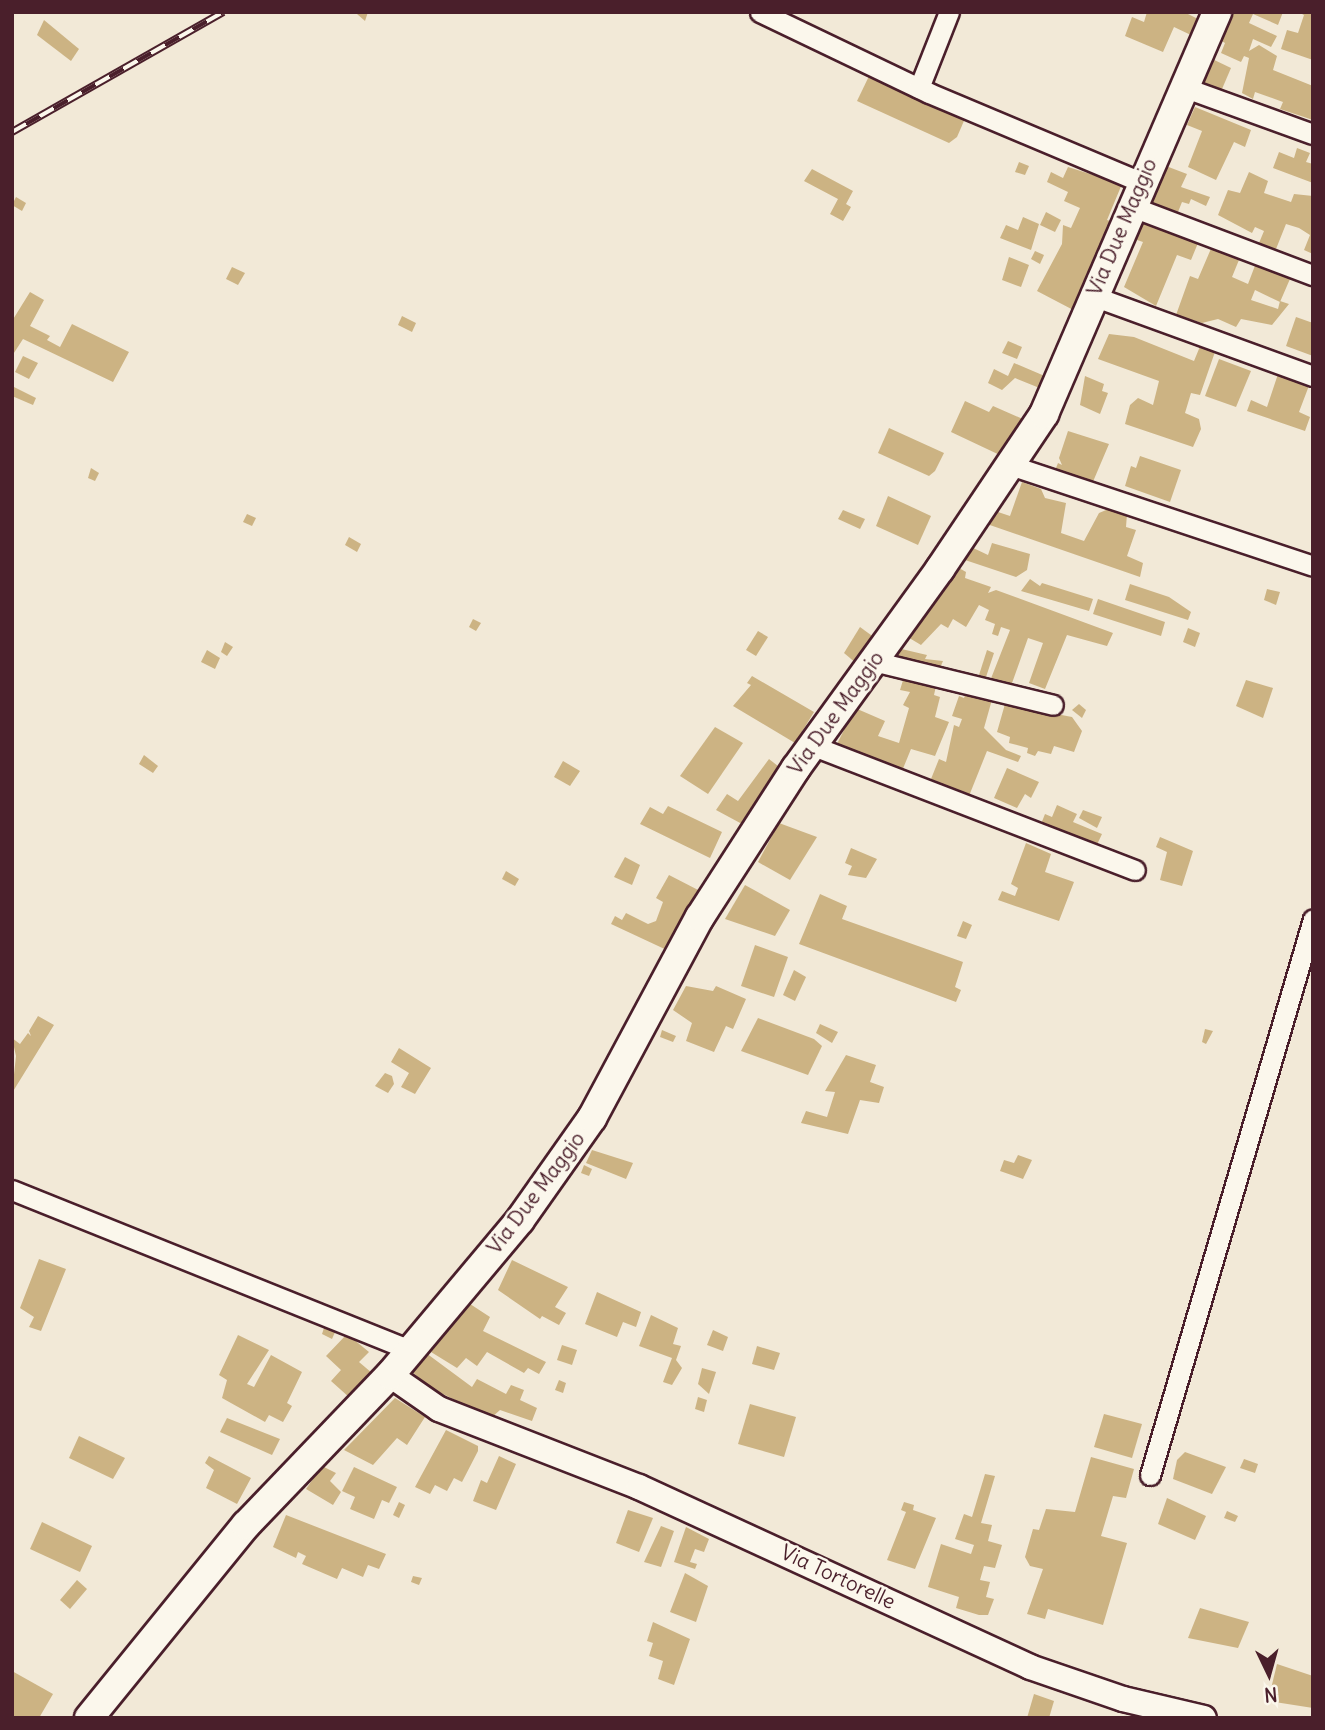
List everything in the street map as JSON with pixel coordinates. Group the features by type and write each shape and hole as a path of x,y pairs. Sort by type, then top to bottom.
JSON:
{"main road":[{"name":"Via Due Maggio","path":"89,1718 246,1525 390,1375 408,1349 520,1220 592,1118 701,917 811,745 873,661 1044,414 1135,194 1217,12"}],"street":[{"path":"760,12 1135,194 1313,275"},
{"path":"919,88 949,12"},
{"path":"1183,87 1313,134"},
{"path":"1093,296 1313,376"},
{"path":"1010,465 1313,566"},
{"path":"873,661 1053,705"},
{"path":"811,745 1135,870"},
{"path":"1150,1475 1313,919"},
{"path":"12,1190 408,1349"},
{"name":"Via Tortorelle","path":"390,1375 439,1409 639,1487 1030,1667 1123,1699 1204,1718"}],"building":[{"path":"358,12 368,12 365,21 357,14"},
{"path":"1147,12 1184,12 1200,20 1193,36 1174,27 1163,52 1125,36 1132,17 1144,22"},
{"path":"1229,12 1283,12 1278,25 1253,14 1249,23 1277,36 1271,47 1253,39 1249,51 1259,45 1277,56 1273,70 1313,86 1313,120 1280,109 1283,102 1255,92 1253,99 1242,93 1249,58 1244,56 1241,62 1221,53 1225,43 1217,38"},
{"path":"1298,12 1313,12 1313,60 1281,49 1287,30 1298,33 1304,15"},
{"path":"44,20 79,49 71,61 37,35"},
{"path":"1206,56 1231,68 1222,89 1196,80"},
{"path":"871,72 967,114 957,137 949,143 857,101"},
{"path":"1195,107 1251,130 1245,147 1234,142 1216,180 1188,167 1202,131 1187,125"},
{"path":"1297,148 1310,153 1306,162 1313,164 1313,183 1273,168 1279,152 1294,158"},
{"path":"1019,162 1029,166 1025,175 1015,172"},
{"path":"1166,166 1187,174 1181,187 1210,197 1206,206 1191,199 1189,204 1182,202 1178,212 1147,201"},
{"path":"1068,167 1122,184 1107,220 1114,222 1079,313 1037,291 1062,244 1063,225 1071,228 1080,208 1064,201 1068,192 1047,182 1051,172 1063,178"},
{"path":"812,169 853,191 846,204 851,207 843,221 830,214 838,199 804,181"},
{"path":"1249,172 1268,181 1264,193 1291,202 1294,194 1313,196 1313,254 1304,250 1310,235 1299,228 1286,224 1276,249 1259,243 1264,231 1255,227 1252,233 1218,215 1228,190 1240,193"},
{"path":"16,197 26,203 22,211 12,205"},
{"path":"1046,212 1061,220 1055,232 1040,225"},
{"path":"1023,217 1039,224 1031,250 1000,238 1006,225 1018,230"},
{"path":"1141,220 1198,243 1191,260 1177,255 1156,306 1124,287 1143,242 1134,239"},
{"path":"1213,244 1241,255 1232,277 1248,284 1256,263 1293,272 1280,301 1289,304 1272,325 1241,319 1236,327 1218,319 1202,323 1176,315 1190,276 1198,279","holes":["1255,290 1280,302 1278,309 1251,300"]},
{"path":"1035,251 1044,255 1040,264 1031,259"},
{"path":"1009,257 1029,265 1021,287 1002,280"},
{"path":"232,267 245,273 238,285 226,279"},
{"path":"30,292 44,300 30,326 50,336 47,340 60,347 72,324 129,352 113,382 23,339 12,356 12,321"},
{"path":"402,316 416,323 412,332 398,325"},
{"path":"1296,317 1313,323 1313,356 1286,346"},
{"path":"1109,334 1134,337 1194,361 1201,344 1216,349 1200,395 1191,393 1185,413 1199,419 1201,429 1193,447 1125,424 1130,405 1138,398 1153,405 1159,381 1098,359"},
{"path":"1008,341 1022,347 1017,359 1002,353"},
{"path":"23,356 38,363 29,379 15,372"},
{"path":"1219,359 1251,371 1236,407 1205,396"},
{"path":"1014,363 1047,377 1042,389 1015,378 1002,390 988,383 994,369 1008,376"},
{"path":"1278,374 1310,383 1299,412 1310,417 1305,431 1247,411 1251,400 1267,407"},
{"path":"1085,376 1104,384 1102,391 1108,393 1100,414 1080,405"},
{"path":"12,386 36,398 33,405 12,396"},
{"path":"965,401 989,412 993,406 1025,420 1004,457 951,432"},
{"path":"889,428 944,453 935,471 929,476 878,453"},
{"path":"1068,431 1109,444 1092,484 1054,473 1058,463 1062,465 1059,458"},
{"path":"1140,456 1181,470 1170,502 1125,486 1131,466 1136,468"},
{"path":"91,468 99,473 95,481 88,478"},
{"path":"1022,482 1041,489 1045,498 1066,503 1061,533 1084,541 1099,513 1111,508 1127,514 1126,527 1136,530 1127,556 1143,563 1140,577 984,523 992,510 1010,516"},
{"path":"888,496 931,516 918,545 876,526"},
{"path":"843,510 865,519 860,529 838,519"},
{"path":"247,514 256,518 252,526 243,522"},
{"path":"349,537 361,544 357,552 345,545"},
{"path":"992,543 1030,554 1027,570 1016,577 959,558 969,546 988,555"},
{"path":"952,564 966,572 965,578 991,587 988,593 996,590 1113,633 1107,646 1067,635 1045,689 1029,683 1043,643 1028,638 1011,686 990,681 1010,630 1001,627 998,636 992,634 995,624 985,620 989,610 979,605 966,627 953,619 948,628 941,624 921,645 906,636"},
{"path":"1030,579 1040,586 1042,583 1093,599 1089,611 1021,591"},
{"path":"1130,584 1169,597 1191,612 1188,620 1125,600"},
{"path":"1267,589 1280,592 1276,605 1264,600"},
{"path":"1098,599 1165,622 1161,636 1093,614"},
{"path":"473,619 481,623 476,631 469,627"},
{"path":"860,627 875,638 857,664 844,653"},
{"path":"1188,628 1200,633 1195,647 1183,642"},
{"path":"758,631 768,637 756,656 746,650"},
{"path":"225,642 233,647 227,656 221,652"},
{"path":"893,647 927,655 925,659 943,661 940,668 887,655"},
{"path":"207,650 220,658 215,669 201,662"},
{"path":"987,650 994,653 986,677 979,675"},
{"path":"752,676 814,712 795,743 733,706 751,685 747,683"},
{"path":"904,677 936,686 934,695 940,697 935,717 949,722 935,756 911,749 902,771 836,746 855,708 885,721 878,736 899,743 909,708 903,705 910,692 900,690"},
{"path":"1246,680 1273,688 1263,718 1236,706"},
{"path":"968,687 993,696 984,728 1006,750 1021,756 1018,762 987,751 969,796 931,779 939,759 946,762 954,725 959,727 962,719 952,716 959,696 964,698"},
{"path":"1005,704 1072,717 1082,731 1074,752 1054,746 1051,754 1038,751 1035,756 1027,753 1028,748 1009,743 1010,737 997,732"},
{"path":"1079,704 1086,710 1082,718 1072,710"},
{"path":"715,727 743,743 708,794 680,776"},
{"path":"144,755 158,766 153,773 139,764"},
{"path":"769,759 783,770 742,824 716,810 727,794 738,801"},
{"path":"563,761 580,771 570,786 554,777"},
{"path":"1007,768 1039,782 1031,798 1025,794 1017,808 994,798"},
{"path":"1057,805 1077,814 1073,822 1102,834 1094,851 1039,829 1045,814 1052,817"},
{"path":"668,806 722,832 710,858 640,824 650,807 663,814"},
{"path":"1083,810 1102,817 1097,828 1079,818"},
{"path":"779,823 817,837 790,880 758,862"},
{"path":"1160,837 1193,851 1182,886 1160,880 1167,852 1156,847"},
{"path":"1026,843 1051,854 1045,872 1074,882 1059,921 998,900 1002,891 1015,896 1018,888 1011,884"},
{"path":"851,848 877,859 866,878 848,875 852,866 845,863"},
{"path":"625,857 640,865 632,885 614,877"},
{"path":"506,871 519,879 515,886 502,879"},
{"path":"669,875 702,892 671,952 611,924 615,916 622,920 626,913 648,924 656,921 663,902 656,898"},
{"path":"745,885 790,910 775,936 725,919"},
{"path":"820,894 847,906 842,919 963,962 955,987 961,990 956,1002 799,944"},
{"path":"963,921 972,925 966,939 957,936"},
{"path":"755,945 788,957 774,997 741,986"},
{"path":"794,970 806,977 795,1001 783,995"},
{"path":"686,986 713,991 716,986 746,999 733,1029 726,1026 714,1052 686,1041 692,1023 673,1010"},
{"path":"38,1016 54,1025 12,1093 16,1056 12,1038 20,1044 28,1033 31,1036 29,1031"},
{"path":"758,1018 814,1039 822,1046 808,1075 741,1051"},
{"path":"820,1024 838,1032 832,1043 816,1033"},
{"path":"1205,1029 1213,1031 1206,1044 1202,1042"},
{"path":"662,1030 676,1036 673,1042 660,1037"},
{"path":"399,1048 431,1068 415,1094 401,1087 409,1073 391,1062"},
{"path":"846,1055 876,1065 870,1082 884,1087 879,1103 860,1100 848,1134 801,1123 806,1111 827,1117 835,1092 825,1091"},
{"path":"385,1073 392,1076 394,1084 388,1093 375,1086"},
{"path":"592,1150 633,1163 626,1179 586,1163"},
{"path":"1018,1155 1032,1160 1023,1179 1000,1171 1004,1160 1014,1163"},
{"path":"584,1165 592,1169 589,1176 581,1173"},
{"path":"39,1259 66,1269 41,1331 29,1327 34,1317 20,1308"},
{"path":"512,1260 568,1287 555,1307 566,1313 559,1325 542,1316 540,1319 498,1290"},
{"path":"597,1292 641,1312 636,1327 623,1322 617,1337 585,1324"},
{"path":"467,1302 490,1317 483,1331 546,1362 539,1374 528,1368 524,1373 487,1352 477,1366 466,1358 457,1368 431,1352"},
{"path":"651,1315 678,1328 673,1344 681,1346 676,1360 682,1368 672,1385 663,1382 672,1358 639,1346"},
{"path":"325,1325 336,1330 332,1339 322,1334"},
{"path":"713,1330 728,1337 723,1351 707,1345"},
{"path":"347,1334 369,1352 359,1362 372,1373 350,1398 331,1381 341,1370 326,1356"},
{"path":"238,1335 269,1350 247,1384 254,1387 271,1355 302,1372 287,1403 292,1406 283,1422 269,1415 265,1422 222,1398 227,1380 219,1375"},
{"path":"562,1345 577,1350 572,1365 557,1360"},
{"path":"757,1346 780,1353 774,1370 752,1364"},
{"path":"426,1353 472,1387 477,1379 506,1394 511,1385 524,1390 520,1400 537,1408 532,1421 500,1410 491,1418 431,1388 410,1370"},
{"path":"702,1368 716,1372 709,1394 698,1384"},
{"path":"559,1380 566,1383 563,1393 555,1390"},
{"path":"698,1397 707,1400 704,1412 695,1409"},
{"path":"395,1398 425,1417 407,1445 397,1438 373,1465 344,1450"},
{"path":"750,1404 796,1417 784,1457 738,1444"},
{"path":"1104,1414 1142,1424 1132,1458 1094,1447"},
{"path":"227,1418 280,1439 272,1455 220,1432"},
{"path":"446,1430 478,1446 478,1451 462,1482 454,1478 447,1491 435,1485 430,1494 415,1487"},
{"path":"79,1436 125,1458 113,1479 69,1458"},
{"path":"1185,1452 1226,1467 1212,1494 1173,1479 1177,1460"},
{"path":"209,1456 251,1478 237,1504 206,1488 214,1470 205,1463"},
{"path":"499,1456 516,1464 496,1510 473,1501 481,1480 487,1483"},
{"path":"1091,1457 1134,1469 1126,1498 1113,1496 1101,1536 1127,1543 1103,1625 1048,1609 1045,1619 1027,1614 1043,1569 1030,1566 1025,1557 1033,1529 1039,1530 1046,1509 1075,1512"},
{"path":"1244,1459 1258,1464 1255,1473 1240,1468"},
{"path":"322,1466 336,1473 330,1481 341,1492 333,1505 306,1489"},
{"path":"354,1467 397,1487 389,1503 382,1500 374,1519 350,1509 355,1497 342,1491"},
{"path":"985,1474 995,1476 981,1523 992,1525 988,1541 1002,1545 995,1568 984,1566 980,1580 990,1582 986,1597 994,1599 988,1615 979,1615 956,1608 959,1597 928,1587 941,1544 971,1554 974,1545 955,1539 964,1514 972,1517"},
{"path":"1167,1498 1206,1516 1195,1540 1158,1524"},
{"path":"399,1502 405,1505 399,1518 393,1515"},
{"path":"904,1502 914,1505 913,1510 936,1518 915,1569 887,1560 906,1512 901,1510"},
{"path":"628,1510 653,1518 639,1552 616,1543"},
{"path":"1227,1511 1238,1516 1235,1522 1224,1518"},
{"path":"286,1515 386,1554 379,1569 368,1565 363,1577 342,1568 337,1579 302,1564 306,1556 298,1552 296,1558 273,1547"},
{"path":"42,1522 92,1546 80,1572 30,1549"},
{"path":"661,1526 674,1531 661,1567 644,1562"},
{"path":"686,1527 709,1539 704,1552 695,1549 690,1562 697,1564 695,1569 674,1562"},
{"path":"685,1573 708,1586 696,1622 670,1612"},
{"path":"413,1576 422,1578 419,1585 411,1582"},
{"path":"77,1580 87,1589 70,1609 60,1600"},
{"path":"1200,1608 1249,1622 1238,1648 1188,1638"},
{"path":"653,1622 690,1639 674,1685 658,1679 663,1661 649,1656 653,1643 647,1641"},
{"path":"1277,1664 1313,1676 1313,1708 1268,1701"},
{"path":"12,1671 53,1694 39,1718 12,1718"},
{"path":"1034,1694 1054,1701 1049,1718 1027,1718"}],"railway":[{"path":"12,132 223,12"}]}
